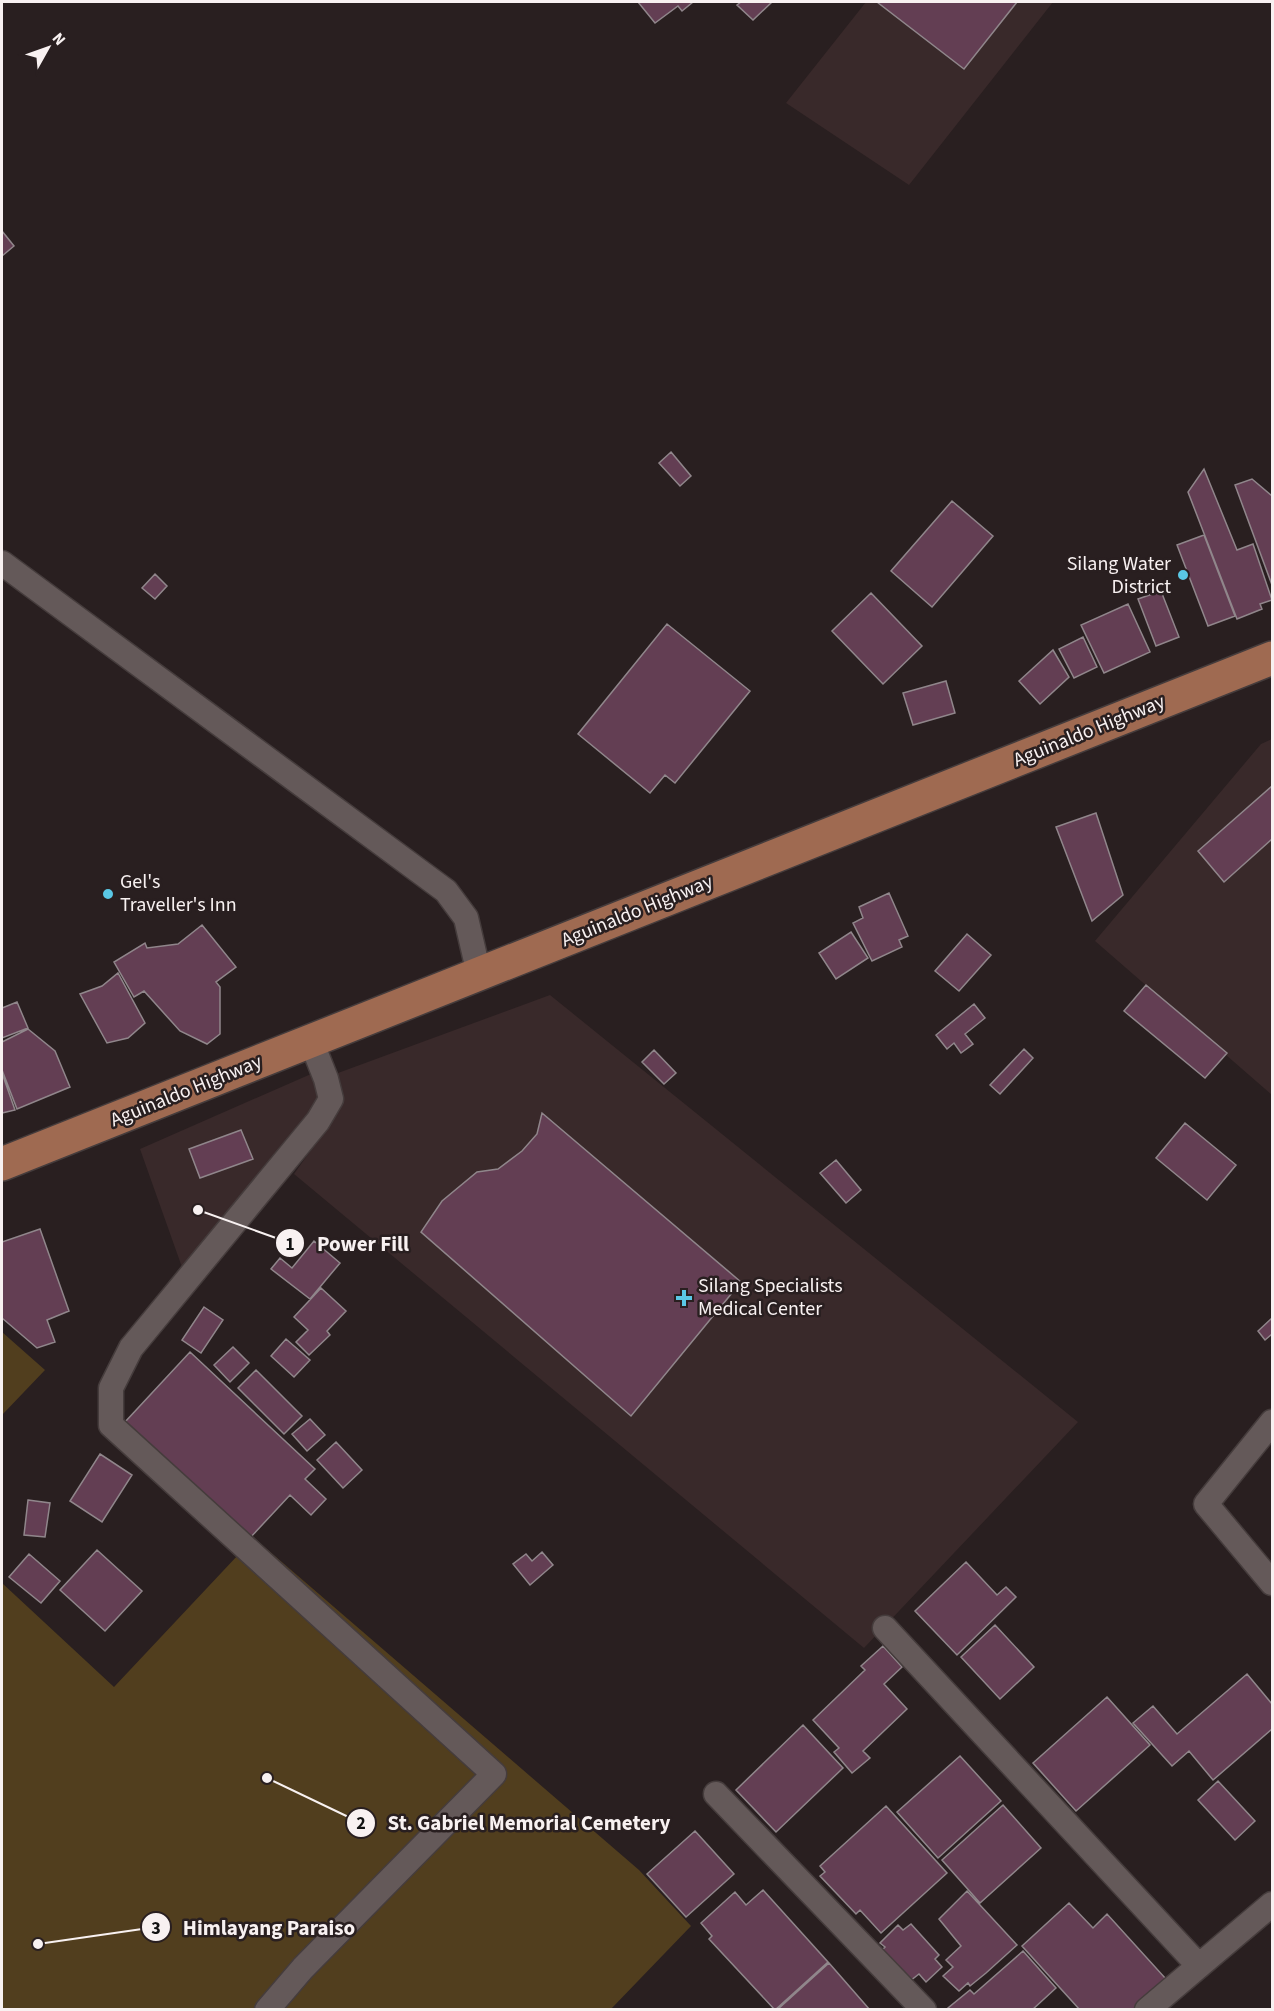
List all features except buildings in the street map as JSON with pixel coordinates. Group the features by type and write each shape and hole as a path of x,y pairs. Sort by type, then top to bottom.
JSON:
{"main road":[{"name":"Aguinaldo Highway","path":"2,1164 1272,658"}],"street":[{"path":"2,563 446,891 466,918 479,974"},
{"path":"267,2010 303,1968 494,1774 111,1425 111,1388 132,1348 318,1121 331,1099 311,1041"},
{"path":"1272,1422 1206,1504 1272,1582"},
{"path":"885,1628 1199,1965"},
{"path":"716,1794 924,2010"},
{"path":"1147,2010 1272,1904"}],"shaded area":[{"path":"866,2 1053,2 909,185 786,103"},
{"path":"1272,739 1272,1095 1095,941 1261,744"},
{"name":"Silang Specialists Medical Center","path":"550,995 1078,1422 864,1648 294,1174 330,1123 341,1100 338,1073"},
{"path":"311,1074 319,1092 315,1109 183,1270 140,1149"},
{"path":"2,1332 45,1370 2,1415"},
{"path":"254,1538 639,1870 691,1926 611,2009 2,2009 2,1583 114,1687"}],"place":[{"name":"Silang Water District","path":"1183,575"},
{"name":"Gel's Traveller's Inn","path":"108,894"},
{"name":"Power Fill","path":"198,1210"},
{"name":"Silang Specialists Medical Center","path":"684,1298"},
{"name":"St. Gabriel Memorial Cemetery","path":"267,1778"},
{"name":"Himlayang Paraiso","path":"38,1944"}]}
